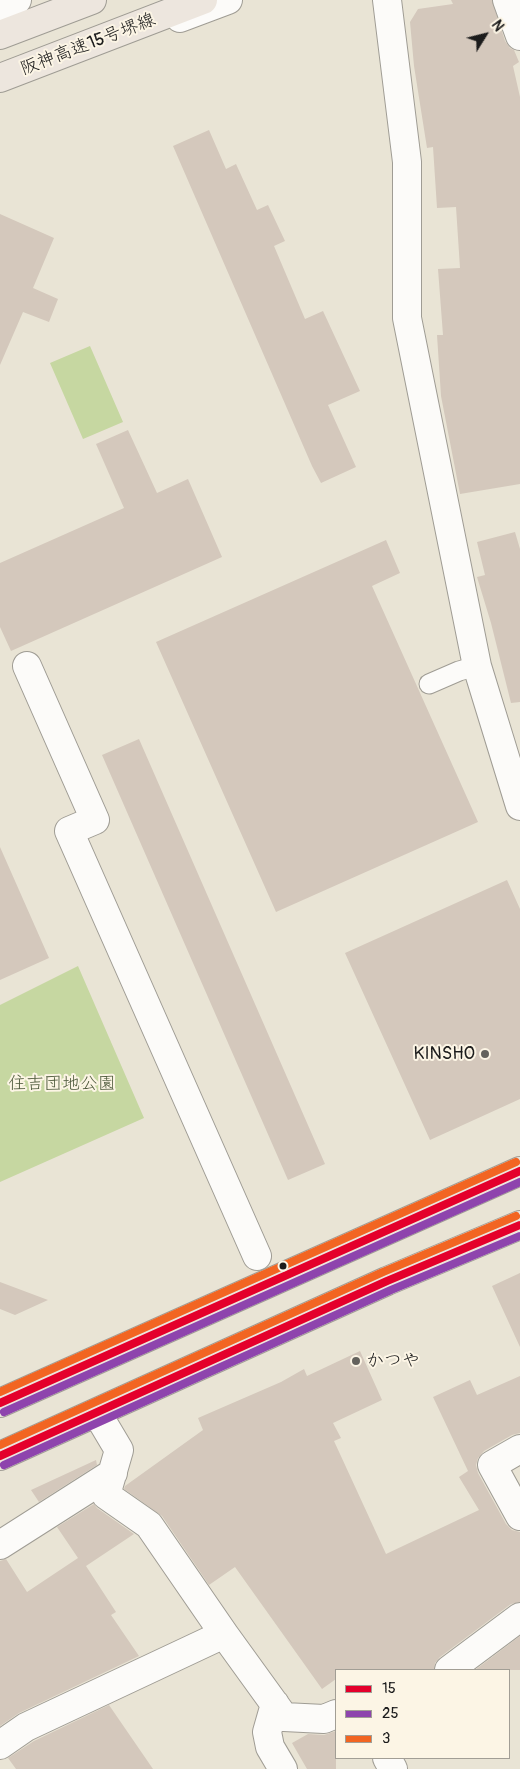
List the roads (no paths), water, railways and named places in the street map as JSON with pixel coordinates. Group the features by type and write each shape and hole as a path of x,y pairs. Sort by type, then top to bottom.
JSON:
{"highway":[{"path":"0,35 92,0"},
{"name":"阪神高速15号堺線","path":"0,78 203,0"},
{"path":"0,1403 520,1172"},
{"path":"0,1456 387,1281 520,1225"}],"street":[{"path":"0,6 17,0"},
{"path":"0,88 228,0"},
{"path":"507,0 520,36"},
{"path":"394,3 407,162 407,318 477,666 520,806"},
{"path":"27,666 95,820 69,831 257,1256"},
{"path":"97,1412 119,1450 106,1495 149,1525 284,1717 324,1719 335,1714"},
{"path":"520,1449 492,1465 520,1516"},
{"path":"0,1544 113,1473"},
{"path":"450,1669 520,1617"},
{"path":"0,1745 26,1727 224,1634"},
{"path":"275,1704 267,1732 270,1747 282,1769"}],"lane":[{"path":"429,684 458,671 477,666"}],"place":[{"name":"KINSHO","path":"485,1054"},
{"name":"かつや","path":"356,1361"}],"park label":[{"name":"住吉団地公園","path":"62,1084"}]}
